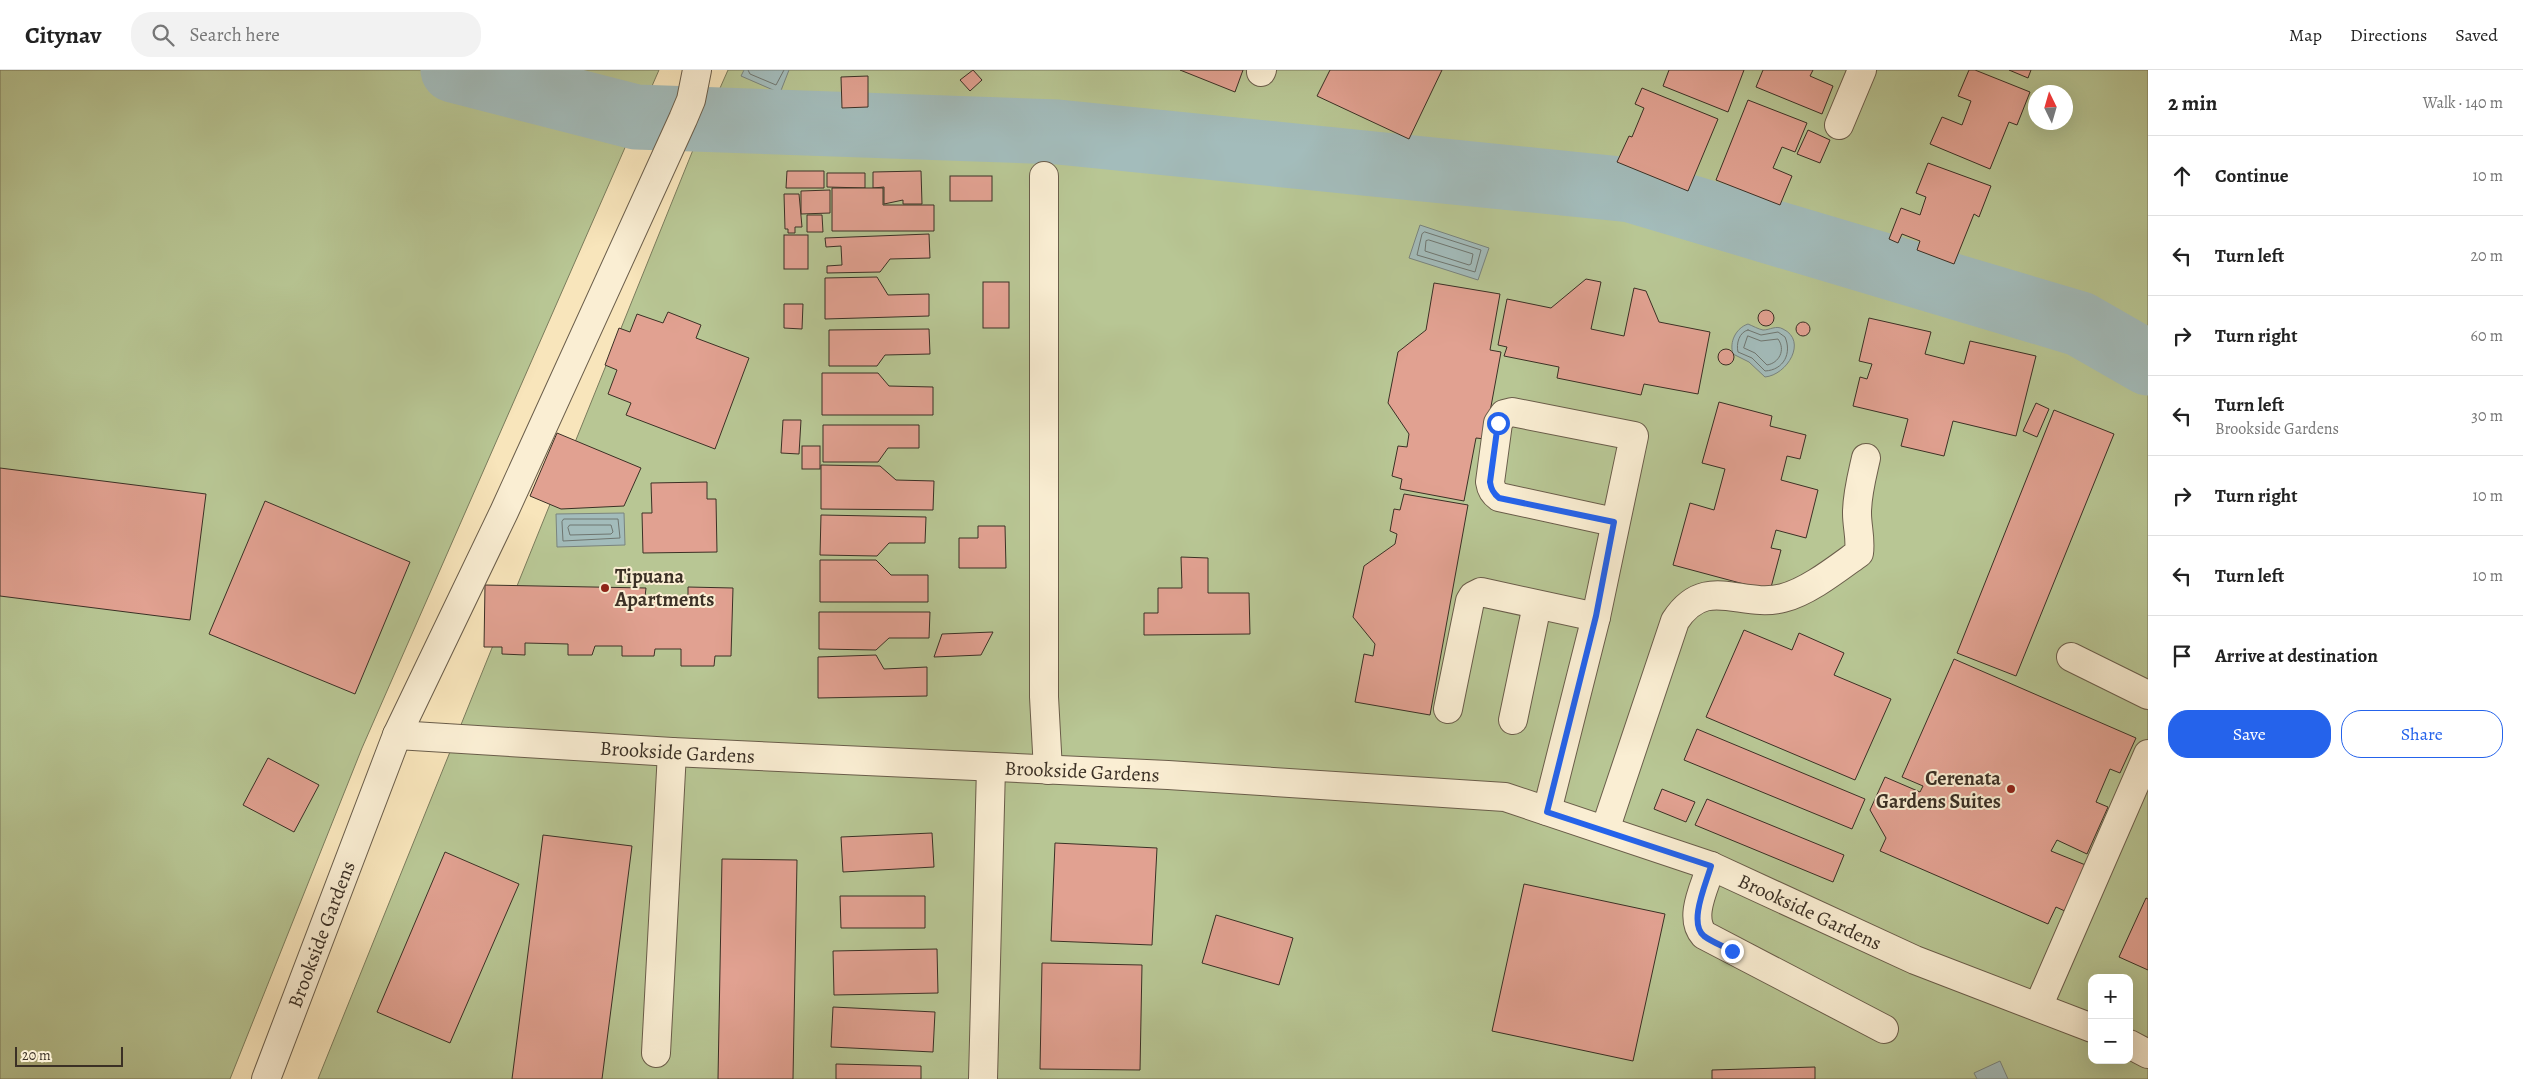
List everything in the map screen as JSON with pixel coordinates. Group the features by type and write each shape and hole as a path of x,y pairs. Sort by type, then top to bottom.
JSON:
{"street":[{"path":"397,735 504,512 691,100 697,70"},
{"path":"1839,125 1862,70"},
{"path":"1044,176 1044,697 1048,770"},
{"path":"1547,812 1596,616 1614,522 1634,436 1512,412 1504,414 1498,423 1490,482 1491,489 1499,498 1614,522"},
{"path":"1605,830 1674,621 1685,606 1701,598 1721,594 1765,601 1795,594 1859,553 1861,538 1857,516 1857,496 1866,458"},
{"path":"1448,709 1470,601 1473,596 1481,592 1596,616"},
{"path":"1513,720 1537,605"},
{"path":"2071,657 2148,695"},
{"name":"Brookside Gardens","path":"266,1079 397,735 672,752 1048,770 1505,797 1711,866 1915,960 2088,1026"},
{"path":"656,1053 672,752"},
{"path":"2038,1007 2148,754"},
{"path":"983,1079 991,767"},
{"path":"1711,866 1696,918 1697,928 1704,935 1884,1029"},
{"path":"2133,1046 2148,1054"}],"green space":[{"path":"0,70 659,70 362,748 230,1079 0,1079"},
{"path":"728,70 2148,70 2148,1079 318,1079 697,140"}],"water":[{"path":"744,70 789,70 780,93 741,76"},
{"path":"1420,225 1489,248 1478,280 1409,258"},
{"path":"1748,324 1763,330 1783,329 1790,334 1794,341 1792,357 1781,370 1773,375 1765,377 1749,362 1733,354 1734,336"},
{"path":"624,513 625,545 557,547 556,514"},
{"path":"2000,1061 2008,1079 1977,1079 1974,1073"}],"building":[{"path":"973,70 982,80 970,91 960,80"},
{"path":"1180,70 1243,70 1235,92"},
{"path":"1330,70 1442,70 1409,139 1317,96"},
{"path":"1669,70 1744,70 1728,112 1663,86"},
{"path":"1763,70 1813,70 1810,76 1833,86 1822,114 1756,87"},
{"path":"1969,70 1975,70 2028,91 2028,97 2017,125 2009,122 1990,169 1930,144 1942,117 1962,125 1971,101 1958,96"},
{"path":"2009,70 2031,70 2028,78"},
{"path":"868,76 868,107 842,108 841,77"},
{"path":"1642,88 1718,119 1688,191 1617,162 1629,136 1632,137 1644,108 1635,104"},
{"path":"1748,100 1807,123 1795,152 1782,147 1773,168 1792,176 1780,205 1716,180"},
{"path":"1808,130 1830,140 1820,163 1797,154"},
{"path":"1928,163 1991,186 1979,217 1974,214 1954,264 1917,250 1920,241 1902,234 1898,243 1889,239 1901,208 1920,215 1926,197 1916,193"},
{"path":"787,171 824,171 824,188 786,188"},
{"path":"921,171 922,204 903,204 903,200 884,204 884,187 873,188 873,172"},
{"path":"827,173 865,173 865,188 827,187"},
{"path":"950,176 992,176 992,201 950,201"},
{"path":"832,188 883,188 883,205 934,205 934,231 832,231"},
{"path":"830,190 830,213 801,214 801,191"},
{"path":"784,194 799,194 802,227 795,227 795,233 788,233 788,229 785,229"},
{"path":"807,215 822,215 823,232 807,232"},
{"path":"929,234 930,258 890,259 880,272 827,273 827,266 842,265 841,246 826,247 825,238"},
{"path":"784,235 808,235 808,269 784,269"},
{"path":"877,277 888,295 929,294 929,316 825,319 825,278"},
{"path":"1586,279 1601,282 1591,329 1624,336 1634,288 1646,291 1659,322 1710,332 1698,394 1644,384 1641,395 1557,378 1559,367 1504,356 1507,347 1498,345 1507,299 1551,308"},
{"path":"983,282 1009,282 1009,328 983,328"},
{"path":"1434,283 1500,294 1490,350 1501,352 1485,439 1476,438 1464,501 1400,489 1402,479 1392,476 1398,446 1407,447 1409,434 1388,403 1398,352 1426,330"},
{"path":"784,304 803,304 802,329 784,328"},
{"path":"1766,310 1774,318 1766,326 1758,318"},
{"path":"668,312 701,325 696,338 749,358 715,449 626,415 631,403 608,394 617,370 605,365 619,328 630,332 637,314 663,323"},
{"path":"1869,318 1931,332 1925,354 1964,364 1970,341 2036,356 2016,436 1953,421 1944,456 1901,446 1908,419 1853,406 1860,377 1867,379 1872,364 1859,361"},
{"path":"1800,322 1806,322 1810,329 1806,336 1800,336 1796,332 1796,326"},
{"path":"929,329 930,354 885,355 877,366 829,366 829,330"},
{"path":"1726,349 1734,357 1726,365 1718,357"},
{"path":"822,373 878,373 889,386 933,387 933,415 822,415"},
{"path":"1719,402 1772,416 1770,426 1806,435 1800,459 1787,456 1781,480 1818,490 1806,538 1776,530 1771,548 1781,550 1770,591 1673,565 1690,503 1714,510 1725,469 1702,463"},
{"path":"2036,403 2049,409 2037,437 2023,431"},
{"path":"2054,410 2114,434 2016,676 1957,653"},
{"path":"783,420 801,420 799,454 781,453"},
{"path":"823,425 919,425 919,448 888,448 878,462 823,462"},
{"path":"557,433 641,468 624,506 561,509 530,496"},
{"path":"802,446 820,446 820,469 802,469"},
{"path":"821,465 880,466 896,480 934,481 933,510 821,509"},
{"path":"0,468 206,494 190,620 0,596"},
{"path":"707,482 707,499 716,499 717,552 643,553 642,513 652,513 651,483"},
{"path":"1404,494 1468,505 1430,715 1355,702 1364,654 1373,656 1375,644 1353,617 1364,566 1395,544 1397,534 1390,531 1394,509 1400,510"},
{"path":"265,501 410,562 355,694 209,634"},
{"path":"821,515 926,517 925,543 889,543 877,556 820,555"},
{"path":"978,526 1005,526 1006,568 959,568 959,538 978,538"},
{"path":"1181,557 1208,558 1208,593 1249,593 1250,634 1144,635 1144,613 1158,613 1158,588 1182,588"},
{"path":"820,560 876,560 891,575 928,575 928,602 820,602"},
{"path":"485,585 646,588 645,597 688,598 688,587 733,588 731,656 715,656 714,666 681,666 681,649 655,649 654,656 622,656 622,646 595,646 592,655 568,655 568,644 525,643 525,655 502,654 502,647 484,647"},
{"path":"819,612 930,612 929,638 889,638 876,650 819,649"},
{"path":"1744,630 1792,650 1799,633 1844,653 1834,675 1891,699 1855,780 1706,717"},
{"path":"993,632 981,655 934,657 942,634"},
{"path":"876,655 884,669 927,667 927,696 818,698 818,657"},
{"name":"Cerenata Gardens Suites","path":"1954,659 2136,738 2120,773 2110,769 2096,802 2108,807 2087,854 2057,840 2051,851 2088,866 2067,912 2056,907 2048,924 1880,851 1886,838 1870,810 1885,777 1920,792 1923,786 1902,777"},
{"path":"1697,729 1865,799 1852,829 1684,760"},
{"path":"268,758 319,785 294,832 243,805"},
{"path":"1662,789 1695,802 1686,822 1654,809"},
{"path":"1707,799 1844,855 1833,882 1695,825"},
{"path":"932,833 934,867 843,872 841,837"},
{"path":"543,835 632,846 602,1079 512,1079"},
{"path":"1055,843 1157,848 1152,945 1051,941"},
{"path":"445,852 519,884 450,1043 377,1012"},
{"path":"722,859 797,860 793,1079 718,1079"},
{"path":"1524,884 1665,914 1633,1061 1492,1031"},
{"path":"840,896 925,896 925,928 841,928"},
{"path":"2146,898 2148,899 2148,970 2119,957"},
{"path":"1216,915 1293,938 1279,985 1202,963"},
{"path":"937,949 938,993 834,995 833,951"},
{"path":"1042,963 1142,965 1140,1070 1040,1069"},
{"path":"833,1007 935,1012 933,1052 831,1047"},
{"path":"836,1064 921,1066 921,1079 836,1079"},
{"path":"1815,1067 1815,1079 1712,1079 1712,1070"}],"waterway":[{"path":"453,70 636,117 1058,132 1631,190 2080,324 2148,363"}],"place":[{"name":"Tipuana Apartments","path":"605,588"},
{"name":"Cerenata Gardens Suites","path":"2011,789"}],"route":[{"path":"1498,423 1490,482 1491,489 1499,498 1614,522 1596,616 1547,812 1711,866 1696,918 1697,928 1704,935 1732,951"}]}
